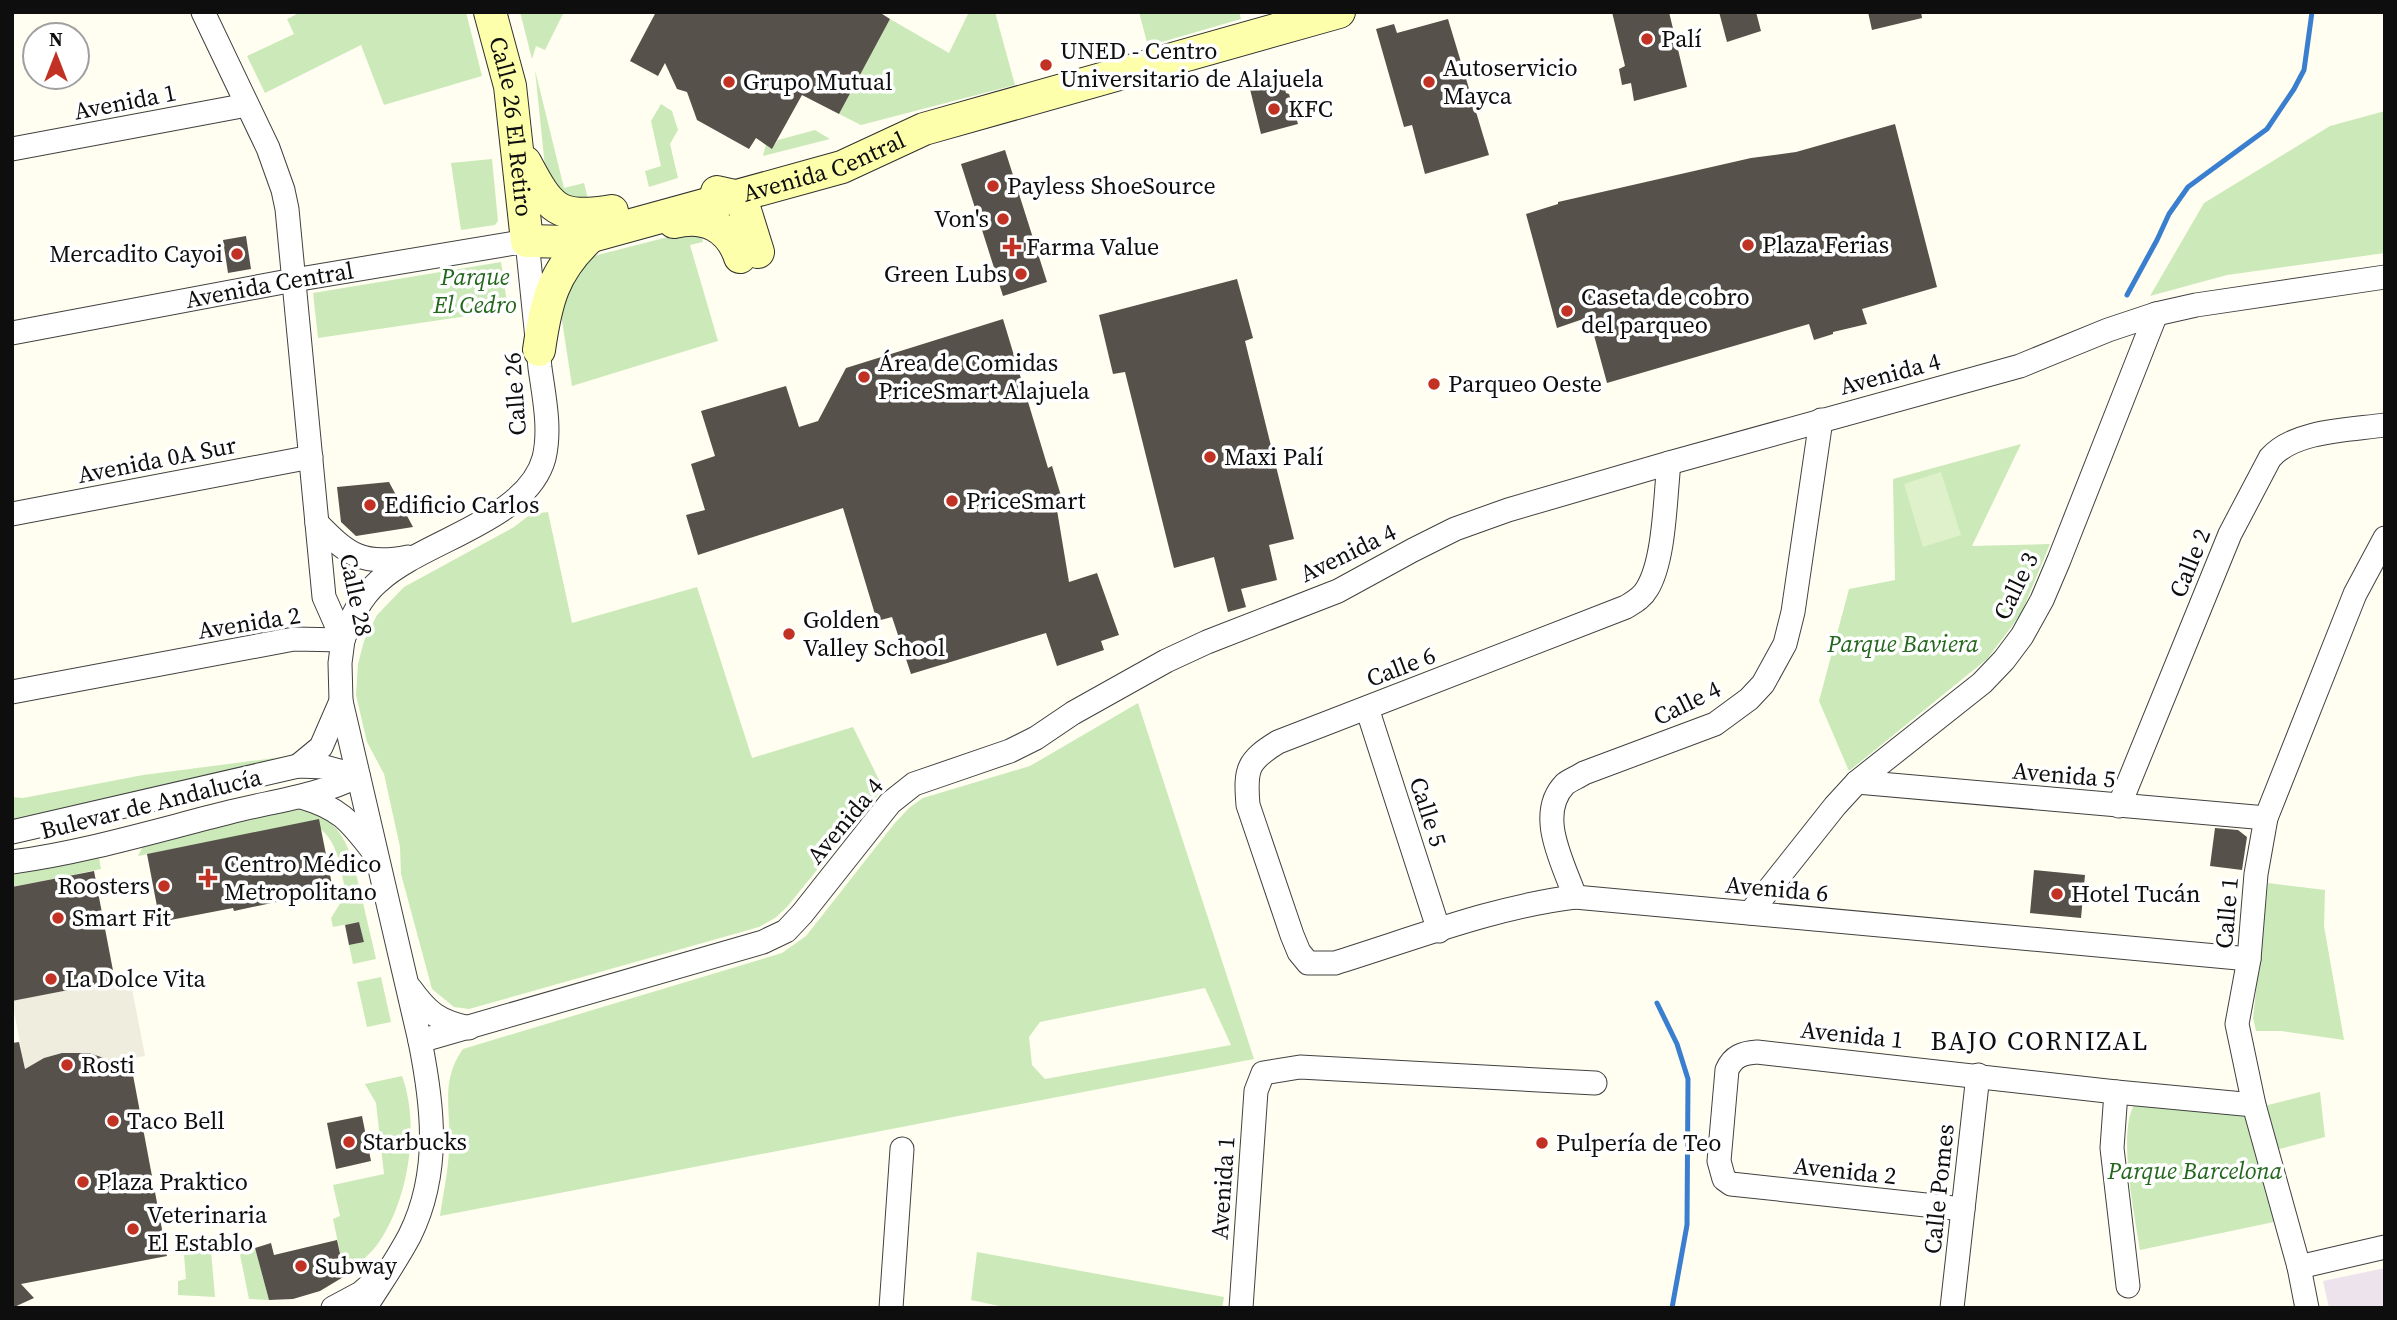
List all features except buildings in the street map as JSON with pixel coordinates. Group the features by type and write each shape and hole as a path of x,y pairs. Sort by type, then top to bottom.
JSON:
{"street":[{"name":"Calle 28","path":"204,12 268,148 283,190 324,597 343,640 339,681 341,701 429,1088 432,1149 428,1184 422,1206 410,1235 365,1308"},
{"name":"Calle 26 El Retiro","path":"490,12 510,86 537,250"},
{"name":"Avenida Central","path":"607,225 795,170 842,167 867,146 1339,12"},
{"name":"Avenida 1","path":"12,149 247,105"},
{"path":"753,253 763,234 768,211 778,198 791,191 839,176 867,146"},
{"path":"519,149 539,188 558,209 570,214 586,215 607,225 638,233 681,220 709,221 724,231 736,246 753,253"},
{"name":"Avenida Central","path":"12,333 294,281 537,250 567,225 607,225 735,197 795,170"},
{"path":"537,250 570,233 716,191 735,197 743,204 753,253"},
{"path":"538,350 546,306 555,279 572,253 607,225"},
{"name":"Calle 26","path":"418,555 522,495 531,485 543,458 547,424 538,350 537,250"},
{"name":"Avenida 4","path":"420,1041 763,942 786,931 890,803 914,784 1019,747 1166,661 1207,642 1338,591 1455,529 1508,510 1669,463 2020,366 2108,330 2156,314 2196,305 2385,277"},
{"name":"Calle 3","path":"1750,913 1857,782 1982,683 2022,636 2047,590 2156,314"},
{"name":"Calle 4","path":"1575,898 1553,832 1551,813 1555,798 1566,783 1584,773 1716,724 1749,699 1776,665 1786,644 1794,612 1821,421"},
{"name":"Calle 2","path":"2119,806 2230,534 2270,457 2277,449 2300,438 2385,425"},
{"name":"Avenida 0A Sur","path":"12,514 311,457"},
{"name":"Calle 6","path":"1308,962 1299,952 1292,935 1248,805 1246,783 1257,755 1278,742 1626,607 1638,600 1647,590 1658,557 1669,463"},
{"path":"317,523 339,546 363,559 377,561 418,555"},
{"name":"Calle 1","path":"2307,1308 2299,1267 2254,1105 2237,1024 2249,959 2256,874 2266,818 2355,594 2385,538"},
{"path":"343,640 354,612 370,590 391,571 418,555"},
{"name":"Avenida 2","path":"12,692 294,639 343,640"},
{"path":"298,766 321,747 341,701"},
{"name":"Calle 5","path":"1367,708 1439,931"},
{"name":"Bulevar de Andalucía","path":"12,832 298,766 325,767 358,776"},
{"name":"Bulevar de Andalucía","path":"12,862 110,842 278,800 301,797 321,792 358,776"},
{"name":"Avenida 5","path":"1857,782 2266,818"},
{"name":"Bulevar de Andalucía","path":"301,797 329,806 338,812 376,855"},
{"name":"Avenida 6","path":"1308,962 1335,963 1543,901 1575,898 2249,959"},
{"path":"406,983 434,1016 447,1023 468,1028"},
{"path":"429,1088 441,1054 449,1043 468,1028"},
{"name":"Avenida 1","path":"1724,1179 1720,1161 1727,1070 1737,1056 1757,1052 2254,1105"},
{"name":"Avenida 1","path":"1241,1308 1256,1091 1263,1073 1300,1067 1595,1083"},
{"name":"Calle Pomes","path":"1952,1308 1978,1075"},
{"path":"2116,1092 2112,1148 2128,1286"},
{"path":"891,1308 902,1149"},
{"name":"Avenida 2","path":"1724,1179 1731,1184 1745,1187 1963,1209"},
{"path":"2299,1267 2385,1247"},
{"path":"333,1308 362,1293 388,1270"}],"shaded area":[{"path":"130,978 145,1056 116,1062 89,1053 62,1053 44,1058 25,1069 12,1001"},
{"path":"2385,1268 2385,1308 2329,1308 2323,1281"}],"green space":[{"path":"301,12 466,12 482,76 384,105 361,45 265,93 247,56 294,34 287,19"},
{"path":"520,12 564,12 545,50 536,46 532,59"},
{"path":"969,12 995,12 1015,85 861,125 839,114 890,19 949,53"},
{"path":"1139,12 1239,12 1241,19 1148,46"},
{"path":"535,70 564,188 584,183 589,203 558,195 545,167"},
{"path":"661,104 672,111 678,130 670,144 678,178 649,187 645,171 661,166 651,121"},
{"path":"2385,111 2385,253 2227,275 2150,296 2204,203 2330,126"},
{"path":"815,130 830,139 763,156 766,144 772,148 778,140"},
{"path":"492,159 498,221 495,225 461,230 451,163"},
{"path":"699,229 703,242 690,245 718,341 572,386 561,314 567,283 586,258"},
{"name":"Parque El Cedro","path":"501,262 508,310 318,338 313,293"},
{"name":"Parque Baviera","path":"2021,444 1972,546 2050,544 2021,614 1987,659 1849,771 1819,701 1849,589 1895,580 1893,479"},
{"path":"1941,472 1961,535 1923,547 1904,484"},
{"path":"548,512 572,623 697,587 752,758 853,727 883,788 787,907 759,927 469,1009 454,1007 432,989 401,874 400,847 384,774 367,742 356,695 358,664 364,641 377,615 404,587 514,527 531,514"},
{"path":"1138,703 1254,1059 440,1216 448,1158 449,1085 451,1073 463,1049 782,953 806,936 910,807 923,798 1030,766","holes":["1205,988 1231,1045 1045,1079 1032,1065 1029,1037 1040,1022"]},
{"path":"282,757 12,827 12,797 23,798 143,775"},
{"path":"287,809 320,816 340,833 352,858 376,959 353,964 349,945 364,942 359,922 333,927 331,918 346,894 339,862 326,834 308,822 138,856 143,846"},
{"path":"99,858 101,869 12,887 12,875"},
{"path":"2268,883 2325,890 2324,926 2344,1040 2281,1031 2256,1031 2253,1018"},
{"path":"381,977 391,1022 367,1027 357,982"},
{"path":"402,1076 407,1095 411,1138 398,1205 379,1242 345,1276 333,1219 340,1216 333,1185 384,1174 376,1103 365,1084"},
{"path":"2320,1092 2325,1137 2276,1150 2264,1106"},
{"name":"Parque Barcelona","path":"2136,1102 2250,1110 2274,1222 2140,1250 2127,1151 2130,1114"},
{"path":"253,1241 269,1300 249,1299 238,1245"},
{"path":"211,1251 215,1297 178,1295 178,1281 186,1279 184,1255"},
{"path":"977,1252 1224,1297 1222,1308 1009,1308 971,1300"}],"waterway":[{"path":"2127,295 2169,214 2188,187 2267,129 2294,89 2304,70 2312,12"},
{"path":"1657,1003 1677,1044 1688,1079 1687,1225 1672,1308"}],"place":[{"name":"Palí","path":"1647,39"},
{"name":"UNED - Centro Universitario de Alajuela","path":"1046,65"},
{"name":"Grupo Mutual","path":"729,82"},
{"name":"Autoservicio Mayca","path":"1429,82"},
{"name":"KFC","path":"1274,109"},
{"name":"Payless ShoeSource","path":"993,186"},
{"name":"Von's","path":"1003,219"},
{"name":"Plaza Ferias","path":"1748,245"},
{"name":"Farma Value","path":"1012,247"},
{"name":"Mercadito Cayoi","path":"237,254"},
{"name":"Green Lubs","path":"1021,274"},
{"name":"Caseta de cobro del parqueo","path":"1567,311"},
{"name":"Área de Comidas PriceSmart Alajuela","path":"864,377"},
{"name":"Parqueo Oeste","path":"1434,384"},
{"name":"Maxi Palí","path":"1210,457"},
{"name":"PriceSmart","path":"952,501"},
{"name":"Edificio Carlos","path":"370,505"},
{"name":"Golden Valley School","path":"789,634"},
{"name":"Centro Médico Metropolitano","path":"208,878"},
{"name":"Roosters","path":"164,886"},
{"name":"Hotel Tucán","path":"2057,894"},
{"name":"Smart Fit","path":"58,918"},
{"name":"La Dolce Vita","path":"51,979"},
{"name":"Rosti","path":"67,1065"},
{"name":"Taco Bell","path":"113,1121"},
{"name":"Starbucks","path":"349,1142"},
{"name":"Pulpería de Teo","path":"1542,1143"},
{"name":"Plaza Praktico","path":"83,1182"},
{"name":"Veterinaria El Establo","path":"133,1229"},
{"name":"Subway","path":"301,1266"}],"district":[{"name":"BAJO CORNIZAL","path":"2040,1041"}]}
